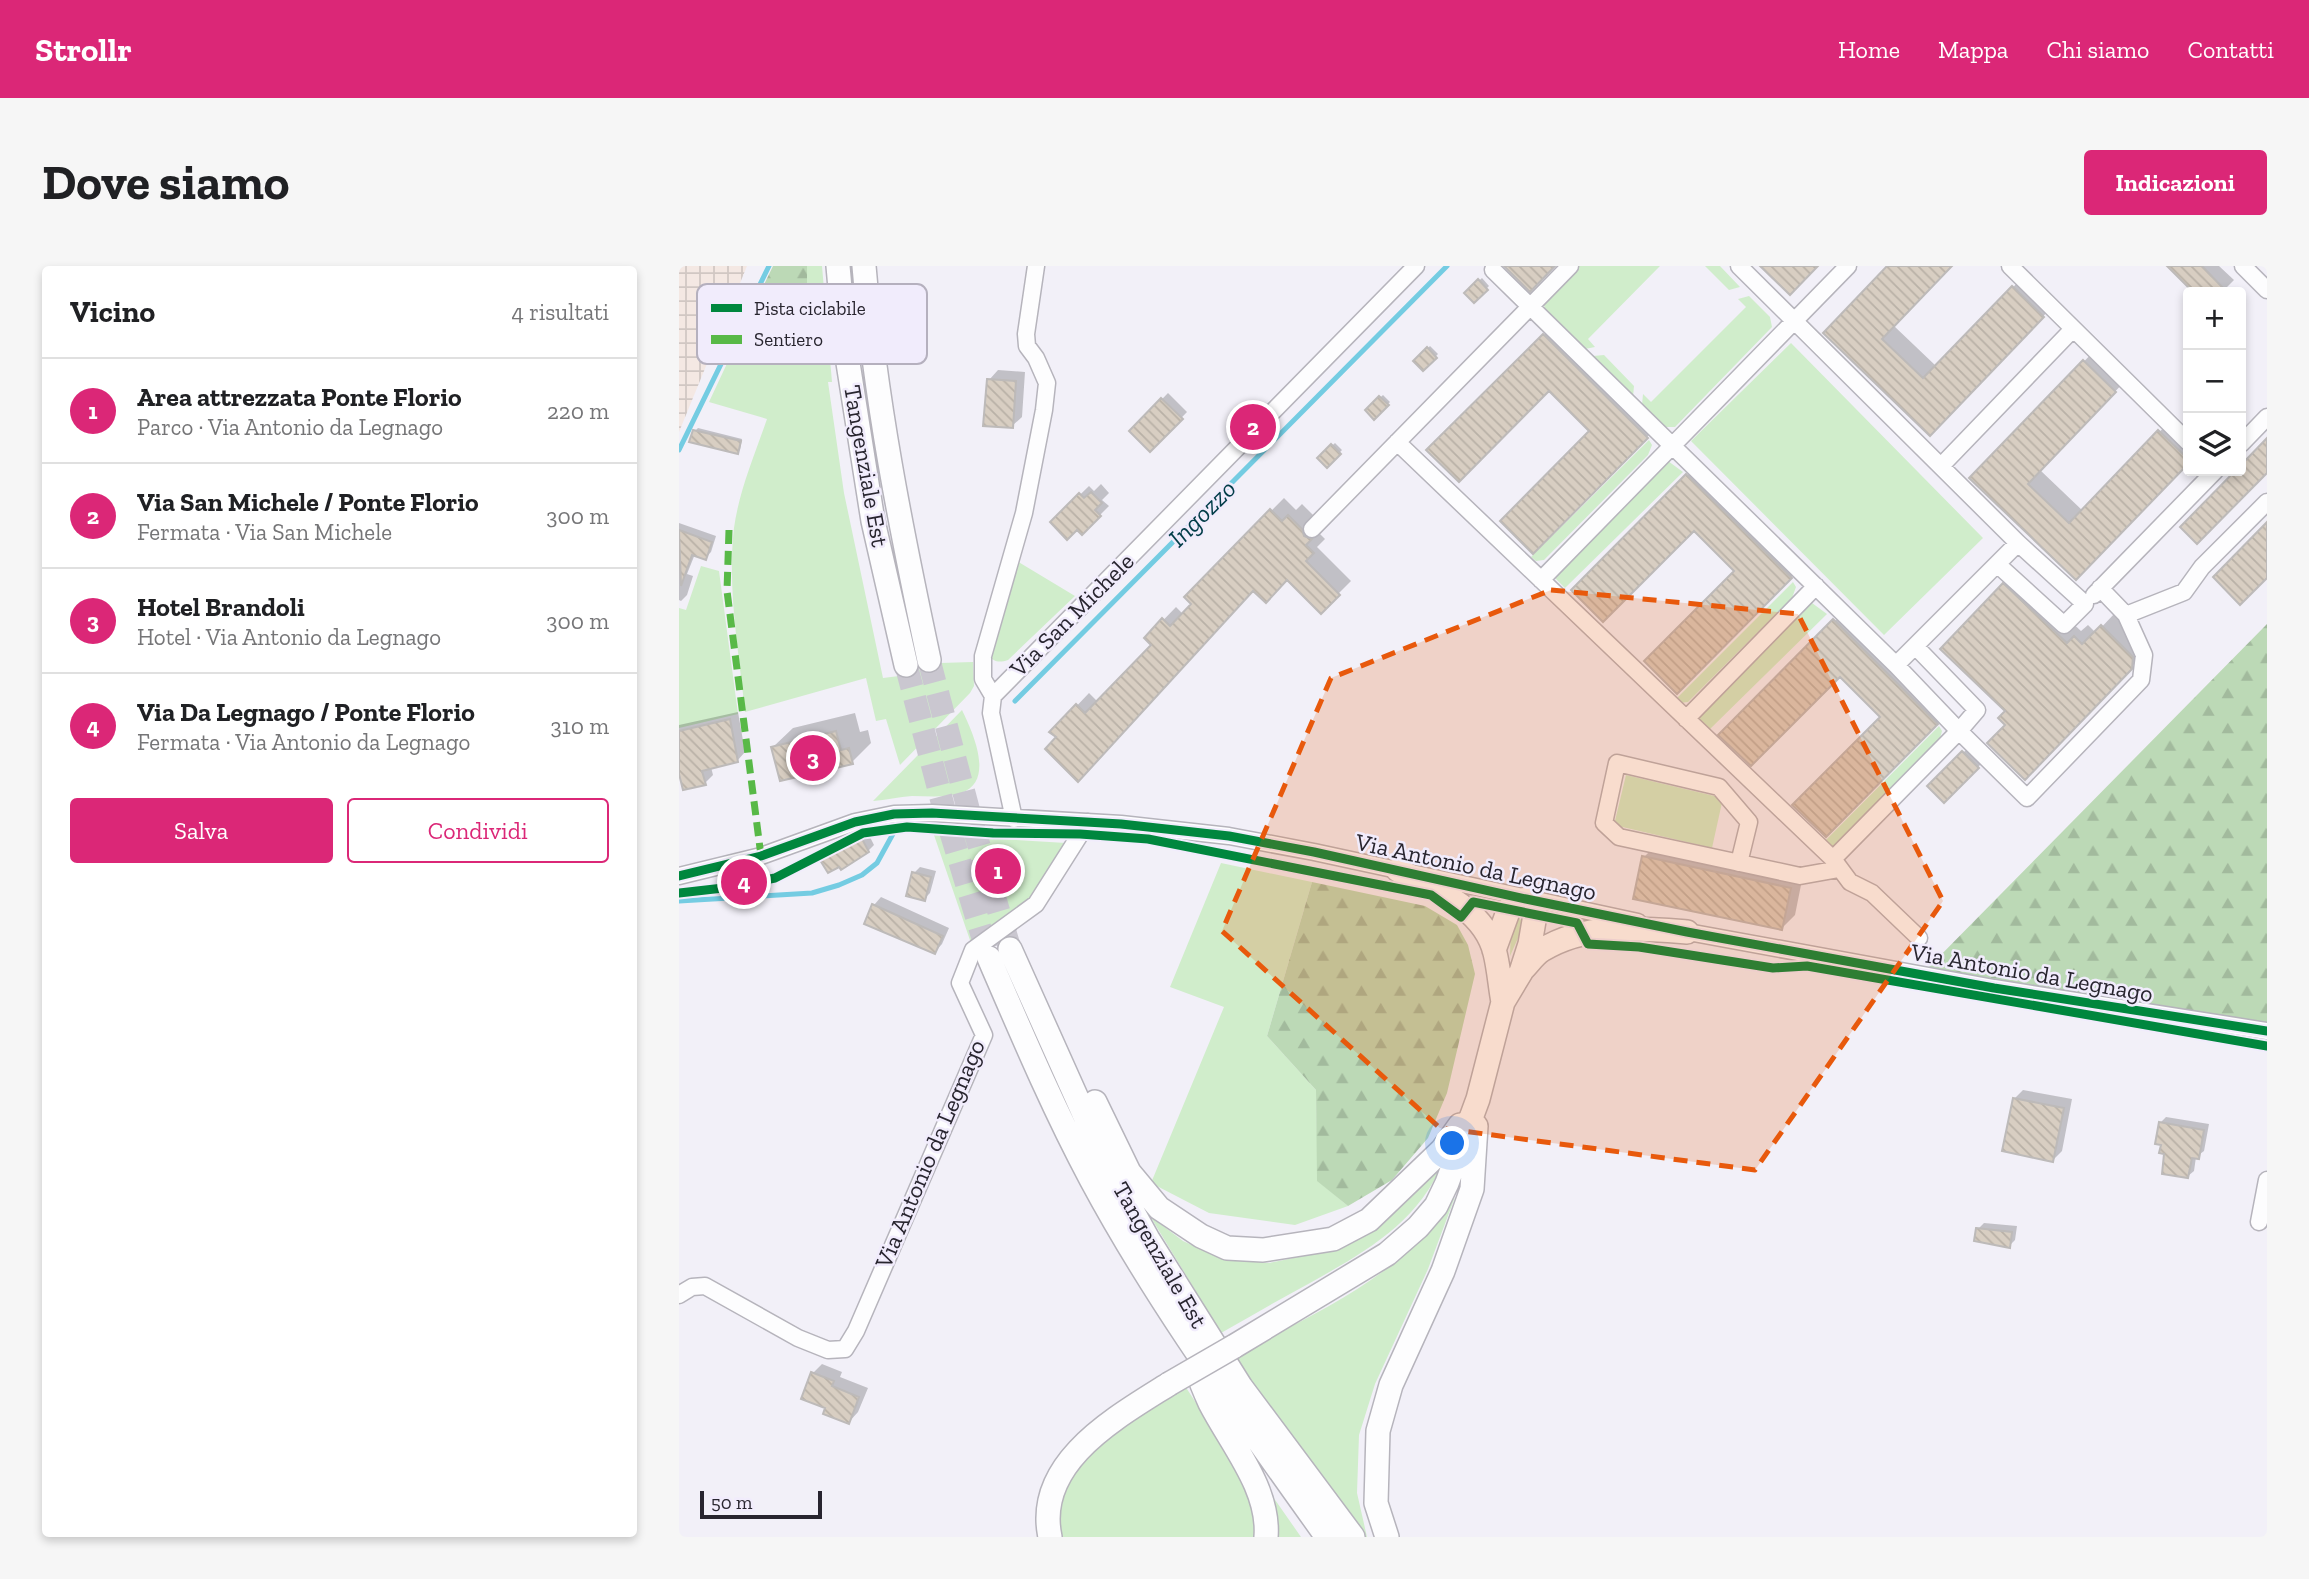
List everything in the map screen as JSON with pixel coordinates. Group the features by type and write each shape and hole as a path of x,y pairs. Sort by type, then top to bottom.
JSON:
{"highway":[{"name":"Tangenziale Est","path":"838,266 840,284"},
{"name":"Tangenziale Est","path":"864,266 866,284"},
{"name":"Tangenziale Est","path":"848,364 873,521 906,665"},
{"name":"Tangenziale Est","path":"874,364 895,500 929,660"},
{"path":"1398,870 1458,901 1481,925 1495,950 1503,1002"},
{"path":"1495,950 1509,909 1526,899 1535,915 1521,972"},
{"path":"1049,1537 1047,1523 1052,1495 1063,1468 1082,1446 1108,1423 1387,1254 1418,1227 1436,1206 1478,1099 1503,1002 1521,972 1541,950 1583,933 1631,928 1687,932"},
{"name":"Tangenziale Est","path":"1010,949 1106,1163 1148,1239 1241,1387 1353,1537"},
{"name":"Tangenziale Est","path":"989,958 1038,1072 1091,1180 1180,1330 1327,1537"},
{"path":"1031,998 1073,1057 1129,1172 1159,1208 1201,1236 1227,1248 1263,1250 1333,1239 1369,1220 1442,1150 1478,1099"},
{"path":"1387,1537 1375,1503 1378,1431 1391,1385 1443,1271 1472,1189 1478,1099"},
{"path":"1180,1330 1209,1402 1256,1485 1267,1522 1266,1537"}],"street":[{"path":"993,695 983,679 983,656 1024,513 1047,383 1036,358 1027,346 1026,334 1036,266"},
{"name":"Via San Michele","path":"1014,819 991,713 993,695 1416,266"},
{"path":"1312,529 1570,266"},
{"path":"1739,266 2018,543 2085,604"},
{"path":"1541,580 1848,266"},
{"path":"2010,266 2183,437"},
{"path":"2243,266 2267,290"},
{"path":"1493,270 1896,665 2027,798 2141,680 2144,655 2126,615 2100,588"},
{"path":"1942,465 2073,329"},
{"path":"2246,439 2267,417"},
{"path":"1397,442 1836,864 1850,881 1872,893 1919,938"},
{"path":"1997,564 2064,625 2210,476"},
{"path":"2126,615 2184,592 2202,567 2267,502"},
{"path":"1896,665 2018,543"},
{"path":"1686,719 1816,586"},
{"path":"1739,863 1749,822 1719,787 1616,763 1604,823 1619,837 1739,863 1800,876 1836,864 1977,710 1915,646"},
{"name":"Via Antonio da Legnago","path":"679,876 761,856 855,822 894,814 932,813 1088,822 1229,836 1687,932 1994,988 2267,1031"},
{"name":"Via Antonio da Legnago","path":"679,1295 692,1287 705,1286 798,1338 828,1350 845,1349 856,1331 984,1035 960,984 973,950 1036,904 1088,822"},
{"path":"2259,1222 2267,1180"}],"highlighted area":[{"path":"1551,590 1798,614 1943,901 1755,1170 1440,1128 1222,931 1331,678"}],"shaded area":[{"path":"679,266 747,266 740,284 697,284 697,364 707,364 679,432"}],"green space":[{"path":"773,266 807,266 807,284 764,284"},
{"path":"807,266 822,266 824,284 807,284"},
{"path":"1579,266 1660,266 1588,339 1595,347 1585,349 1544,306 1545,300"},
{"path":"1705,266 1720,266 1740,287 1729,290"},
{"path":"1749,296 1770,317 1772,327 1675,427 1663,427 1642,405 1643,394 1651,402 1746,307 1738,299"},
{"path":"1791,343 1983,538 1884,635 1691,441"},
{"path":"1604,355 1634,386 1633,397 1593,356"},
{"path":"727,364 830,364 832,382 828,382 844,493 883,678 899,676 940,663 973,662 974,686 970,693 900,765 886,719 876,721 866,678 745,712 735,620 732,551 740,500 767,419 709,402"},
{"path":"1649,440 1652,445 1648,455 1544,560 1536,561 1531,557"},
{"path":"1668,461 1683,472 1565,588 1556,579 1556,574"},
{"path":"1015,560 1075,596 1008,660 997,661 988,655"},
{"path":"701,566 719,571 738,714 679,728 679,608 686,610"},
{"path":"1793,582 1796,587 1792,598 1688,702 1680,703 1675,700"},
{"path":"1812,603 1827,614 1709,730 1699,716 1806,605"},
{"path":"2267,624 2267,1026 1928,968"},
{"path":"962,710 978,755 977,778 972,787 949,796 912,796 873,801"},
{"path":"1939,726 1942,731 1939,742 1834,846 1831,848 1822,844"},
{"path":"1626,775 1723,798 1712,848 1614,825"},
{"path":"934,835 1066,843 1033,898 972,946"},
{"path":"1221,863 1312,882 1267,1036 1316,1090 1318,1181 1348,1206 1295,1225 1209,1213 1151,1183 1224,1007 1170,987"},
{"path":"1312,882 1425,906 1457,925 1468,945 1475,974 1447,1093 1428,1138 1392,1180 1348,1206 1317,1181 1316,1090 1267,1036"},
{"path":"1518,917 1523,922 1523,927 1510,956 1511,924 1514,918"},
{"path":"1443,1162 1419,1202 1388,1234 1350,1260 1221,1333 1150,1216 1183,1241 1220,1258 1269,1263 1328,1251 1371,1228 1401,1206"},
{"path":"1455,1197 1428,1269 1375,1384 1359,1435 1357,1493 1367,1537 1362,1537 1233,1356 1322,1310 1386,1269 1419,1241"},
{"path":"1185,1386 1245,1478 1256,1511 1254,1537 1059,1537 1058,1509 1069,1476 1088,1449"},
{"path":"1271,1494 1301,1537 1271,1537"}],"building":[{"path":"1504,266 1555,266 1530,292"},
{"path":"1760,266 1818,266 1790,295"},
{"path":"1887,266 1952,266 1882,339 1923,378 2012,286 2044,317 1930,436 1823,333"},
{"path":"2167,266 2202,266 2222,287 2188,287"},
{"path":"1478,279 1488,290 1474,303 1464,293"},
{"path":"1543,334 1648,438 1533,554 1500,521 1589,431 1549,391 1459,482 1426,450"},
{"path":"1427,347 1437,358 1423,371 1413,361"},
{"path":"2083,360 2116,392 2028,484 2069,523 2158,430 2183,454 2183,469 2076,580 1969,478"},
{"path":"987,379 1016,381 1013,428 983,426"},
{"path":"1379,396 1389,405 1374,420 1365,410"},
{"path":"1161,398 1183,419 1150,452 1129,431"},
{"path":"693,430 741,441 738,454 689,442"},
{"path":"2267,438 2267,473 2197,544 2180,527 2230,476 2246,476 2246,460"},
{"path":"1331,444 1341,454 1327,468 1317,458"},
{"path":"1686,474 1792,578 1677,694 1644,661 1734,571 1694,531 1603,622 1571,590"},
{"path":"1091,492 1102,503 1095,510 1101,516 1082,535 1077,530 1067,540 1050,522 1079,493 1084,498"},
{"path":"1270,509 1282,521 1288,515 1302,529 1304,536 1312,539 1306,545 1314,553 1306,561 1340,595 1321,614 1287,580 1266,603 1253,591 1078,782 1045,749 1056,737 1049,732 1076,704 1085,713 1151,645 1144,638 1162,618 1170,626 1191,604 1184,597"},
{"path":"2267,522 2267,578 2240,605 2213,577"},
{"path":"679,530 712,542 706,560 692,555 681,586"},
{"path":"2003,583 2067,643 2074,636 2082,644 2101,625 2133,657 2132,669 2025,780 1987,743 2005,725 1998,718 2005,711 1940,649"},
{"path":"1833,619 1938,724 1826,837 1792,805 1880,717 1840,677 1751,766 1718,735"},
{"path":"730,719 738,762 702,771 706,785 683,790 679,774 679,731"},
{"path":"836,731 841,750 849,748 853,764 780,781 771,747"},
{"path":"1962,751 1979,768 1944,803 1927,786"},
{"path":"861,837 869,852 841,870 839,867 828,873 820,860"},
{"path":"1642,856 1791,888 1782,930 1633,899"},
{"path":"912,872 931,877 925,901 906,896"},
{"path":"872,904 943,936 935,954 864,924"},
{"path":"2013,1098 2064,1108 2053,1162 2002,1151"},
{"path":"2159,1122 2204,1130 2199,1159 2192,1158 2188,1178 2162,1174 2164,1154 2159,1153 2161,1145 2155,1144"},
{"path":"1976,1228 2012,1232 2010,1248 1974,1241"},
{"path":"811,1372 834,1381 832,1386 859,1397 849,1424 823,1414 825,1408 801,1399"}],"waterway":[{"path":"760,284 769,266"},
{"name":"Ingozzo","path":"1015,701 1447,266"},
{"path":"679,450 721,364"},
{"path":"679,901 812,893 839,885 862,875 877,863 894,832"}],"tunnel":[{"path":"929,660 969,812 1010,949"},
{"path":"906,665 945,813 989,958"}],"marked path":[{"path":"729,530 727,591 761,856"}],"cycle path":[{"path":"679,876 761,856 855,822 894,814 932,813 1121,824 1229,836 1687,932 1994,988 2267,1031"},
{"path":"679,893 732,887 775,878 863,833 907,827 1148,839 1431,895 1461,917 1473,902 1577,923 1588,944 1639,947 1773,968 1807,966 2267,1046"}],"place":[{"name":"Via San Michele / Ponte Florio","path":"1253,427"},
{"name":"Hotel Brandoli","path":"813,758"},
{"name":"Area attrezzata Ponte Florio","path":"998,871"},
{"name":"Via Da Legnago / Ponte Florio","path":"744,882"}]}
